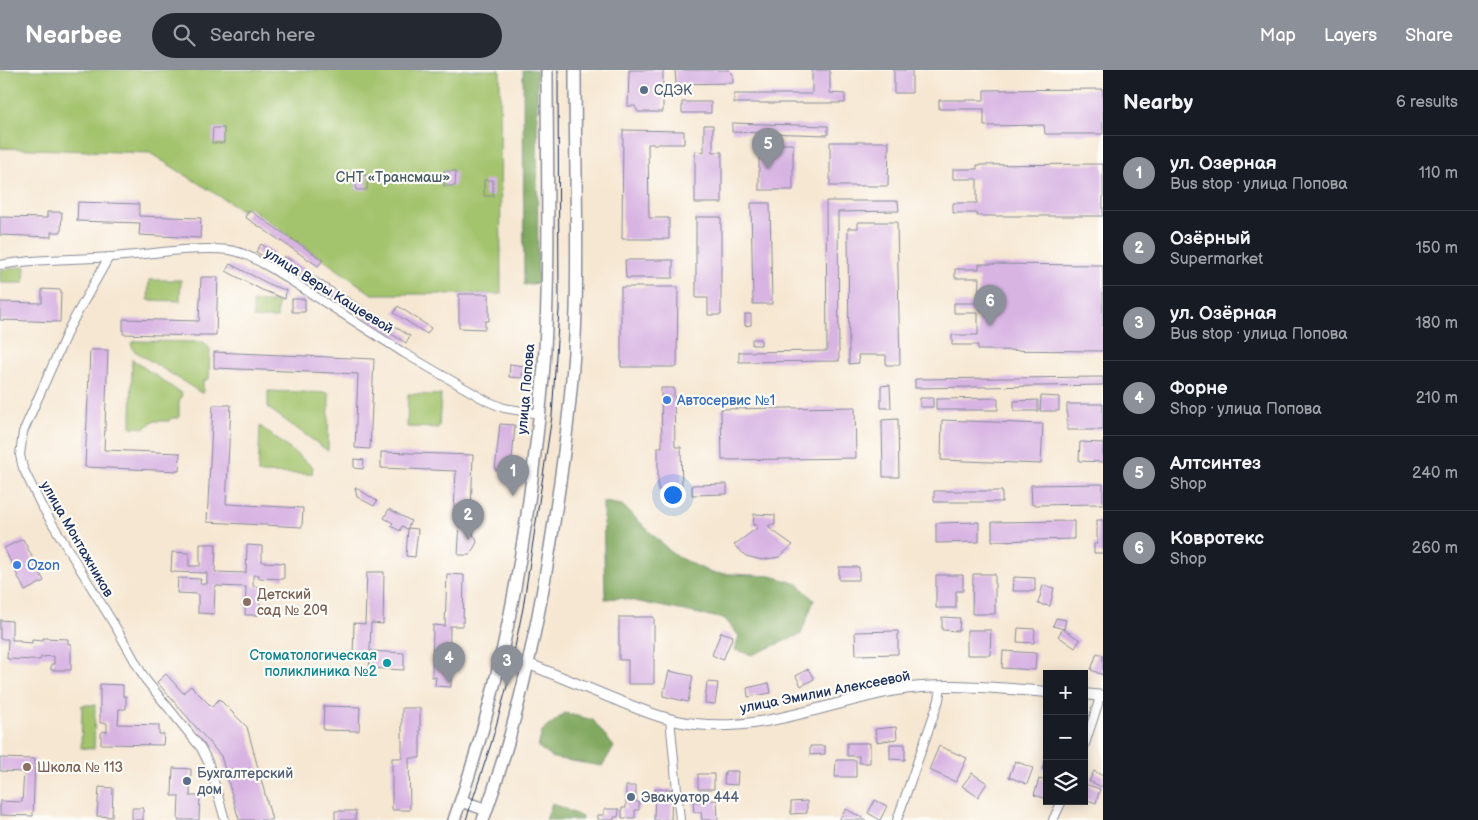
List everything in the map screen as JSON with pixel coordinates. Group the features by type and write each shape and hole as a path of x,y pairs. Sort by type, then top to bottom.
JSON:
{"main road":[{"name":"улица Попова","path":"454,820 490,708 509,624 527,520 540,414 545,350 547,302 546,70"},
{"path":"461,800 485,815 517,716 541,605 558,500 573,376 576,310 575,70"}],"street":[{"name":"улица Веры Кащеевой","path":"0,265 21,261 109,257 212,249 230,250 249,256 404,353 486,401 504,408 540,414"},
{"name":"улица Монтажников","path":"109,257 70,326 23,432 20,455 23,468 41,505 118,631 144,679 201,748 209,764 224,820"},
{"name":"улица Эмилии Алексеевой","path":"529,664 644,711 670,719 705,725 740,724 896,690 941,686 1043,692"},
{"path":"897,820 939,700 941,686"},
{"path":"1088,694 1101,696 1088,736"},
{"path":"670,719 680,820"},
{"path":"1053,820 1060,805"}],"green space":[{"name":"СНТ «Трансмаш»","path":"0,70 500,70 501,294 372,294 247,206 243,211 150,153 0,148"},
{"path":"523,70 537,70 538,283 524,285"},
{"path":"25,266 24,283 0,283 0,270"},
{"path":"149,280 181,280 180,301 148,300"},
{"path":"253,302 278,302 277,318 253,318"},
{"path":"136,341 204,342 210,349 209,379 203,381 203,394 133,350 131,343"},
{"path":"132,359 182,394 179,402 179,418 171,418 169,421 153,421 146,428 131,427"},
{"path":"268,391 329,393 328,451 268,408"},
{"path":"408,394 441,395 439,428 407,427"},
{"path":"260,426 313,467 312,474 258,473"},
{"path":"603,502 622,505 673,554 711,573 771,576 798,584 814,600 801,634 752,655 735,650 739,636 725,619 619,598 605,599"},
{"path":"82,705 95,705 94,749 81,748"},
{"path":"565,713 593,720 614,747 602,766 553,758 538,747 542,731"},
{"path":"552,803 582,817 582,820 546,820"}],"building":[{"path":"629,70 663,70 663,112 638,112 635,106 628,106"},
{"path":"675,70 729,70 733,74 733,83 676,84"},
{"path":"812,70 830,70 830,93 845,94 845,103 734,103 734,94 812,94"},
{"path":"894,70 912,70 912,93 894,93"},
{"path":"1103,89 1103,134 1045,134 1044,125 984,126 984,109 939,109 939,100 984,100 984,90"},
{"path":"682,102 711,102 711,113 682,113"},
{"path":"732,123 828,126 828,135 732,132"},
{"path":"704,125 713,125 713,152 722,152 722,203 695,203 695,151 704,152"},
{"path":"213,128 224,128 224,143 212,143"},
{"path":"623,130 684,131 684,144 648,144 649,218 669,218 669,239 622,239"},
{"path":"830,142 889,142 888,186 830,186"},
{"path":"759,144 793,144 793,190 759,190"},
{"path":"1103,164 1103,216 977,216 977,213 953,213 953,203 977,203 977,179 953,179 953,169 977,169 977,165"},
{"path":"444,171 456,171 455,186 444,186"},
{"path":"356,175 368,175 367,190 356,190"},
{"path":"484,180 493,180 493,196 484,196"},
{"path":"826,201 898,201 899,211 838,212 839,361 739,362 739,352 827,351"},
{"path":"78,202 139,204 139,216 201,218 200,238 139,235 140,223 77,221"},
{"path":"751,203 770,203 772,304 753,304"},
{"path":"249,210 323,260 318,266 245,217"},
{"path":"47,212 62,212 61,232 51,232 51,237 0,235 0,217 47,218"},
{"path":"696,217 721,217 721,315 708,315 708,298 696,298"},
{"path":"858,222 897,222 900,365 886,365 886,355 858,355 859,363 849,364 848,228 858,228"},
{"path":"261,244 274,252 269,260 256,252"},
{"path":"284,256 306,269 301,277 280,264"},
{"path":"625,260 673,260 673,278 626,278"},
{"path":"230,264 273,286 286,290 285,299 262,290 226,271"},
{"path":"979,264 1103,265 1103,351 978,350 978,345 952,345 952,335 978,335 978,313 954,313 954,303 978,303 979,278 955,278 955,269 979,269"},
{"path":"201,277 218,277 216,335 123,334 123,319 199,321"},
{"path":"315,277 410,336 406,343 311,284"},
{"path":"621,287 678,287 677,367 621,367"},
{"path":"42,289 61,290 60,322 0,320 0,302 42,303"},
{"path":"459,294 489,294 489,321 485,321 485,329 459,328"},
{"path":"292,299 305,299 305,312 292,312"},
{"path":"398,306 431,328 427,334 394,313"},
{"path":"745,314 751,314 751,325 745,326"},
{"path":"752,339 761,339 761,345 752,345"},
{"path":"90,350 108,350 104,450 180,453 179,471 85,467"},
{"path":"214,352 374,359 370,449 355,448 358,374 214,368"},
{"path":"510,364 524,366 522,378 509,377"},
{"path":"1103,377 1103,385 915,388 915,379"},
{"path":"890,385 891,408 881,408 881,386"},
{"path":"661,388 674,388 675,447 681,447 682,490 658,490 658,447 662,447"},
{"path":"1041,396 1059,397 1059,411 1040,411"},
{"path":"920,398 933,398 933,407 920,407"},
{"path":"998,398 998,410 936,410 936,399"},
{"path":"1038,400 1038,411 1014,411 1014,401"},
{"path":"1067,404 1103,404 1103,430 1067,430"},
{"path":"213,405 231,405 226,504 303,508 302,527 207,522"},
{"path":"855,407 856,458 722,460 721,409"},
{"path":"898,419 899,477 883,477 882,420"},
{"path":"942,420 1043,424 1041,464 941,460"},
{"path":"500,424 515,425 511,472 495,470"},
{"path":"1080,442 1103,443 1103,462 1079,461"},
{"path":"381,452 473,455 471,512 454,511 456,471 381,468"},
{"path":"354,459 364,460 363,469 354,468"},
{"path":"727,484 727,494 692,495 692,485"},
{"path":"1103,484 1103,504 1032,505 1031,485"},
{"path":"355,487 377,501 374,506 357,497"},
{"path":"934,491 1002,491 1002,502 934,502"},
{"path":"389,509 411,521 407,529 402,526 400,531 391,526 393,523 384,518"},
{"path":"754,514 775,515 775,525 769,525 769,528 793,545 779,557 762,560 746,556 734,545 757,528 757,525 753,525"},
{"path":"1097,520 1103,520 1103,553 1094,553 1094,544 1097,544"},
{"path":"460,521 475,522 473,535 477,542 470,555 458,555"},
{"path":"1074,521 1074,539 992,541 992,522"},
{"path":"979,522 979,542 936,543 936,523"},
{"path":"408,528 418,529 415,557 406,556"},
{"path":"23,539 44,581 25,591 4,548"},
{"path":"200,544 216,544 215,572 246,573 247,545 262,546 262,562 284,563 284,579 259,578 259,575 253,575 253,586 261,587 259,615 245,615 246,587 215,586 214,614 198,613 198,594 177,593 178,578 201,579 200,584 207,584 207,573 171,572 172,552 189,553 189,566 200,566"},
{"path":"839,567 859,567 859,580 839,580"},
{"path":"367,572 384,572 383,624 371,623 370,651 404,653 404,670 369,668 370,659 353,658 354,623 365,624"},
{"path":"447,574 464,575 463,626 450,626 449,678 451,678 451,687 435,686 436,677 432,677 433,625 445,626"},
{"path":"973,574 995,574 995,614 972,614"},
{"path":"936,575 963,575 963,591 956,591 956,608 936,608"},
{"path":"1014,577 1035,578 1035,591 1013,591"},
{"path":"1043,585 1054,588 1050,606 1038,604"},
{"path":"619,617 654,617 654,684 628,684 628,660 619,660"},
{"path":"942,617 960,618 959,631 942,630"},
{"path":"1056,618 1066,620 1064,629 1053,626"},
{"path":"0,620 12,621 12,640 32,643 32,640 43,641 43,638 68,639 68,644 71,644 71,670 51,670 51,664 54,664 54,656 41,657 40,660 7,659 8,639 0,639"},
{"path":"1018,628 1035,629 1034,643 1017,642"},
{"path":"1063,629 1080,640 1075,648 1058,636"},
{"path":"967,630 991,630 990,655 967,655"},
{"path":"898,631 898,654 856,655 855,632"},
{"path":"721,632 733,636 723,660 712,655"},
{"path":"1003,651 1036,653 1035,670 1002,668"},
{"path":"1097,653 1103,655 1103,675 1091,670"},
{"path":"808,669 814,679 801,686 796,676"},
{"path":"669,671 693,676 688,702 663,696"},
{"path":"166,674 183,693 191,686 212,707 219,699 247,727 272,820 239,820 221,756 157,682"},
{"path":"707,682 718,683 715,704 705,703"},
{"path":"769,683 771,693 748,697 747,688"},
{"path":"100,684 123,685 123,696 126,696 126,709 119,709 118,724 159,725 159,734 164,734 163,745 101,744 101,734 103,731 107,732 107,723 100,723"},
{"path":"324,706 360,707 359,731 323,730"},
{"path":"402,708 420,708 420,758 409,758 410,810 392,810 392,758 402,758"},
{"path":"896,727 897,739 877,742 875,729"},
{"path":"847,743 870,743 870,763 859,763 859,756 847,756"},
{"path":"890,744 905,744 905,760 890,759"},
{"path":"810,746 825,746 825,754 810,755"},
{"path":"939,746 967,758 956,782 929,770"},
{"path":"0,758 35,759 33,816 0,815 0,801 22,802 24,772 0,771"},
{"path":"836,760 856,760 856,777 835,777"},
{"path":"1015,761 1033,768 1027,784 1009,777"},
{"path":"173,768 191,769 190,796 200,796 199,820 178,820 179,796 172,796"},
{"path":"725,771 738,771 737,785 724,784"},
{"path":"1094,771 1103,776 1102,787 1089,781"},
{"path":"972,773 987,783 978,797 962,786"},
{"path":"698,774 714,774 714,789 698,789"},
{"path":"1039,779 1043,780 1043,798 1034,795"},
{"path":"1088,785 1100,789 1096,803 1088,800"},
{"path":"626,786 636,786 636,802 639,802 639,810 635,810 635,818 622,818 622,808 626,808"},
{"path":"99,787 113,788 112,817 97,816"},
{"path":"655,789 672,789 671,820 654,820"},
{"path":"717,800 718,820 702,820 701,812 694,812 693,802"},
{"path":"875,800 887,806 880,820 868,813"},
{"path":"807,801 807,813 791,814 791,802"},
{"path":"132,808 143,808 143,820 132,820"},
{"path":"604,809 619,809 618,817 614,817 614,820 598,820 598,815 604,815"},
{"path":"846,809 866,820 839,820"},
{"path":"335,811 356,811 355,820 335,820"}],"tram line":[{"path":"466,820 491,744 507,686 523,608 552,416 559,310 558,70"}],"place":[{"name":"СДЭК","path":"644,90"},
{"name":"Алтсинтез","path":"768,169"},
{"name":"Ковротекс","path":"990,326"},
{"name":"Автосервис №1","path":"667,400"},
{"name":"ул. Озерная","path":"513,496"},
{"name":"Озёрный","path":"468,540"},
{"name":"Ozon","path":"17,565"},
{"name":"Детский сад № 209","path":"247,602"},
{"name":"Стоматологическая поликлиника №2","path":"387,663"},
{"name":"Форне","path":"449,683"},
{"name":"ул. Озёрная","path":"507,686"},
{"name":"Школа № 113","path":"27,767"},
{"name":"Бухгалтерский дом","path":"187,781"},
{"name":"Эвакуатор 444","path":"631,797"}]}
